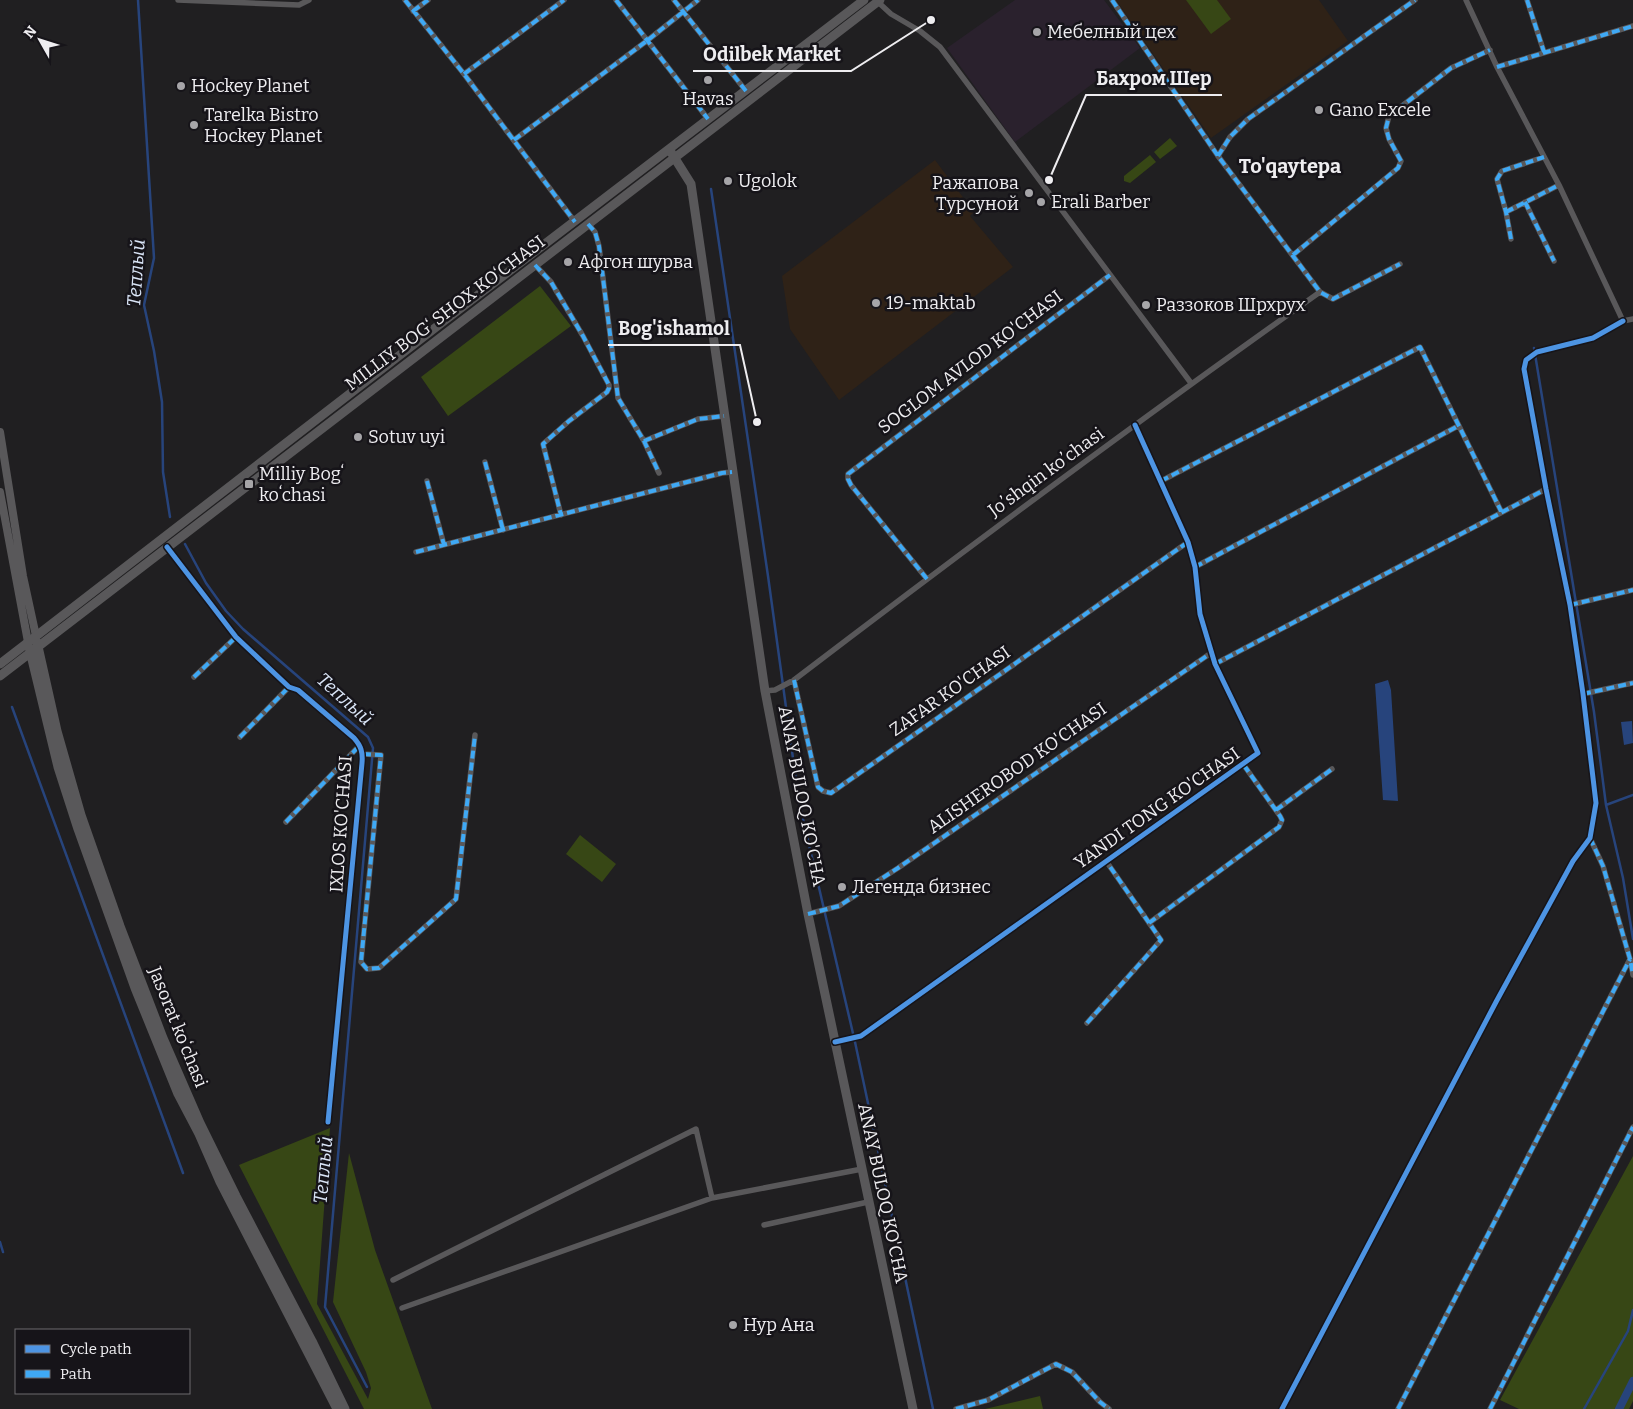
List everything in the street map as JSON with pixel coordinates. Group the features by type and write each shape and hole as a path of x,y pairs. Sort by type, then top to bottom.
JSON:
{"main road":[{"name":"MILLIY BOG‘ SHOX KO‘CHASI","path":"0,664 444,320 864,0"},
{"name":"MILLIY BOG‘ SHOX KO‘CHASI","path":"0,676 879,1"},
{"path":"669,149 675,157"},
{"name":"ANAY BULOQ KO'CHA","path":"675,157 691,184 732,472 770,690 812,913 839,1041 868,1202 913,1409"},
{"path":"444,320 451,329"},
{"name":"Jasorat koʻchasi","path":"32,639 61,776 84,848 135,988 178,1094 199,1134 220,1182 336,1409"},
{"name":"Jasorat koʻchasi","path":"34,649 81,815 120,926 163,1038 200,1123 345,1409"}],"street":[{"path":"178,0 299,5 309,0"},
{"path":"404,0 464,74 575,222"},
{"path":"413,11 428,0"},
{"path":"464,74 564,0"},
{"path":"616,0 708,119"},
{"path":"674,0 746,90"},
{"path":"514,140 648,40 698,0"},
{"path":"1112,0 1218,156 1320,292 1333,299 1400,264"},
{"path":"1218,156 1230,137 1248,119 1415,0"},
{"path":"1466,0 1497,67 1559,185 1623,321"},
{"path":"1528,0 1544,52"},
{"path":"879,1 891,14 920,32 940,48 1191,384"},
{"path":"1497,67 1633,26"},
{"path":"1293,255 1398,168 1401,160 1389,139 1386,128 1390,116 1451,68 1490,50"},
{"path":"1511,240 1497,178 1502,171 1544,157"},
{"path":"1506,212 1559,185"},
{"path":"1525,202 1554,261"},
{"path":"588,224 595,232 599,246 618,398 644,441 659,473"},
{"path":"535,265 551,282 583,336 610,388 543,444 561,515"},
{"name":"SOGLOM AVLOD KO'CHASI","path":"927,579 851,485 848,474 1110,275"},
{"name":"Joʼshqin koʼchasi","path":"770,690 794,680 1135,425 1320,292"},
{"path":"1282,1409 1496,1002 1573,861 1590,838 1596,803 1575,604 1546,489 1524,369 1526,360 1537,352 1593,338 1623,321 1633,319"},
{"path":"1161,481 1420,347 1501,512"},
{"path":"644,441 698,419 724,416"},
{"name":"YANDI TONG KO'CHASI","path":"839,1041 857,1038 1258,754 1215,664 1200,614 1195,567 1188,542 1135,425"},
{"path":"1195,567 1458,426"},
{"path":"0,432 24,576 32,639"},
{"path":"485,462 503,530"},
{"path":"416,552 732,472"},
{"path":"427,481 444,545"},
{"path":"1215,664 1546,489"},
{"path":"0,492 32,639"},
{"name":"ZAFAR KO'CHASI","path":"794,680 818,787 823,791 831,793 1188,542"},
{"name":"IXLOS KO'CHASI","path":"167,547 236,637 289,687 298,690 360,745 362,754 328,1122"},
{"path":"1575,604 1633,590"},
{"path":"194,677 236,637"},
{"name":"ALISHEROBOD KO'CHASI","path":"812,913 839,906 898,868 1211,653"},
{"path":"1583,694 1633,683"},
{"path":"240,737 289,687"},
{"path":"362,754 381,756 362,962 367,969 379,968 456,899 475,735"},
{"path":"286,822 360,745"},
{"path":"1149,923 1279,826 1282,820 1243,764"},
{"path":"1276,810 1332,769"},
{"path":"1590,838 1603,866 1633,975"},
{"path":"1087,1023 1161,940 1106,861"},
{"path":"1398,1409 1630,959"},
{"path":"1490,1409 1633,1126"},
{"path":"393,1280 696,1129 712,1198"},
{"path":"402,1308 712,1198 862,1169"},
{"path":"764,1225 868,1202"},
{"path":"956,1409 988,1400 1056,1364 1072,1372 1109,1409"}],"shaded area":[{"path":"1015,0 1104,0 1140,48 1015,142 947,48"},
{"path":"1116,0 1319,0 1348,41 1211,138"},
{"name":"19-maktab","path":"935,160 974,212 970,216 1013,267 839,400 790,329 782,276"}],"green space":[{"path":"1186,0 1217,0 1231,19 1211,34"},
{"path":"1170,138 1177,146 1160,159 1154,152"},
{"path":"1150,155 1156,162 1130,183 1124,181 1124,176"},
{"path":"540,286 571,326 448,416 421,377"},
{"path":"580,835 616,864 602,882 566,854"},
{"path":"330,1128 317,1304 368,1399 371,1388 366,1372 333,1302 349,1153 375,1250 432,1409 364,1409 239,1165"},
{"path":"1633,1156 1633,1401 1629,1409 1519,1409 1500,1400"},
{"path":"1040,1396 1043,1409 985,1409"}],"water":[{"path":"1388,680 1391,690 1398,801 1383,800 1375,684"},
{"path":"1632,721 1633,743 1624,745 1621,722"}],"waterway":[{"name":"Теплый","path":"138,0 154,258 144,305 162,402 163,472 170,517"},
{"path":"711,189 799,802 855,1042 933,1409"},
{"path":"1534,348 1594,712 1606,805 1623,878 1633,939"},
{"name":"Теплый","path":"185,544 206,583 226,611 243,629 368,737 373,748 325,1307 367,1387"},
{"path":"12,707 183,1173"},
{"path":"1606,805 1633,795"},
{"path":"0,1242 3,1252"},
{"path":"1584,1409 1628,1331 1633,1310"},
{"path":"1619,1409 1633,1381"}],"marked path":[{"path":"405,0 464,74 575,222"},
{"path":"413,11 428,0"},
{"path":"464,74 564,0"},
{"path":"616,0 708,119"},
{"path":"674,0 746,91"},
{"path":"514,140 648,40 698,0"},
{"path":"1112,0 1218,156 1320,292 1333,299 1400,264"},
{"path":"1218,156 1230,137 1248,119 1415,0"},
{"path":"1527,0 1544,52"},
{"path":"1497,67 1633,26"},
{"path":"1293,255 1398,168 1401,161 1389,139 1386,128 1389,116 1451,68 1490,50"},
{"path":"1511,239 1497,179 1502,171 1544,157"},
{"path":"1506,212 1559,185"},
{"path":"1525,202 1554,261"},
{"path":"588,224 595,232 599,246 618,398 644,441 659,473"},
{"path":"535,265 551,282 609,385 607,392 543,444 561,515"},
{"path":"927,579 851,485 848,474 1110,275"},
{"path":"1161,481 1420,347 1501,511"},
{"path":"644,441 698,419 724,416"},
{"path":"1195,567 1458,426"},
{"path":"485,462 503,530"},
{"path":"416,552 732,472"},
{"path":"427,481 444,545"},
{"path":"1215,664 1546,489"},
{"path":"794,680 818,787 823,791 831,793 1188,542"},
{"path":"1570,605 1633,590"},
{"path":"194,677 236,637"},
{"path":"808,914 839,906 898,868 1211,653"},
{"path":"1583,694 1633,683"},
{"path":"240,737 289,687"},
{"path":"363,754 381,755 361,962 367,969 379,968 456,899 475,735"},
{"path":"286,822 360,745"},
{"path":"1149,923 1279,827 1282,820 1280,816 1243,764"},
{"path":"1276,810 1332,769"},
{"path":"1590,838 1603,866 1633,975"},
{"path":"1087,1023 1161,940 1106,861"},
{"path":"1398,1409 1630,959"},
{"path":"1490,1409 1633,1127"},
{"path":"956,1409 988,1400 1056,1364 1072,1372 1109,1409"}],"cycle path":[{"path":"1282,1409 1496,1002 1573,861 1590,838 1596,803 1583,694 1570,605 1524,369 1526,360 1537,352 1593,338 1623,321"},
{"path":"835,1042 861,1036 1258,753 1215,664 1200,614 1195,567 1188,542 1135,425"},
{"path":"167,547 236,637 289,687 298,690 354,738 361,749 362,763 328,1122"}],"place":[{"name":"Odilbek Market","path":"931,20"},
{"name":"Мебелный цех","path":"1037,32"},
{"name":"Havas","path":"708,80"},
{"name":"Hockey Planet","path":"181,86"},
{"name":"Gano Excele","path":"1319,110"},
{"name":"Tarelka Bistro Hockey Planet","path":"194,125"},
{"name":"Бахром Шер","path":"1049,180"},
{"name":"Ugolok","path":"728,181"},
{"name":"Ражапова Турсуной","path":"1029,193"},
{"name":"Erali Barber","path":"1041,202"},
{"name":"Афгон шурва","path":"568,262"},
{"name":"19-maktab","path":"876,303"},
{"name":"Раззоков Шрхрух","path":"1146,305"},
{"name":"Bog'ishamol","path":"757,422"},
{"name":"Sotuv uyi","path":"358,437"},
{"name":"Milliy Bogʻ koʻchasi","path":"249,484"},
{"name":"Легенда бизнес","path":"842,887"},
{"name":"Нур Ана","path":"733,1325"}],"district":[{"name":"To'qaytepa","path":"1290,166"}]}
